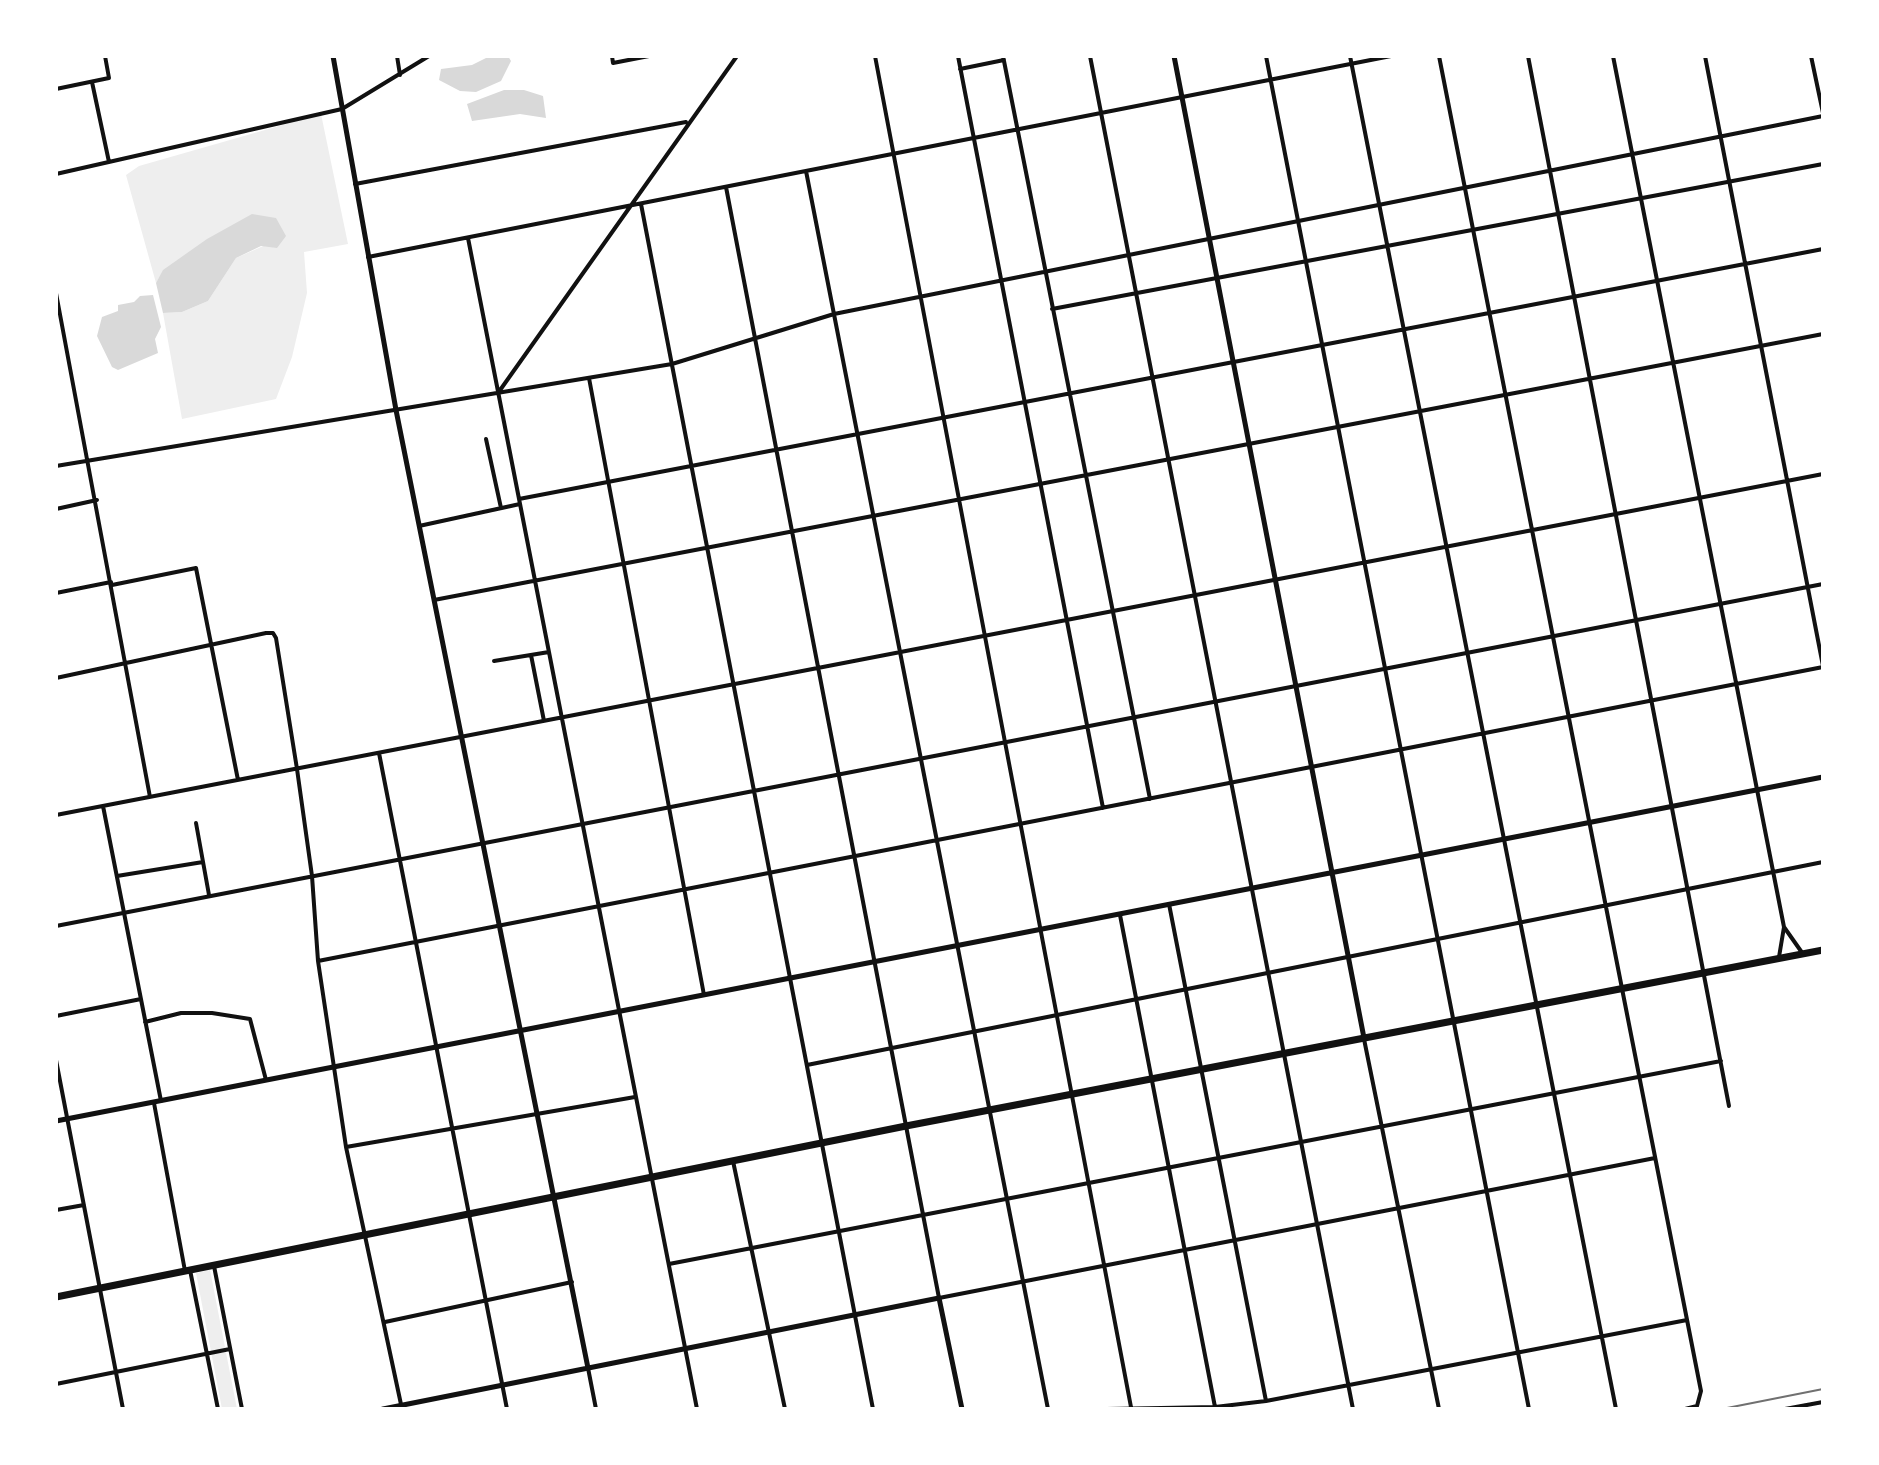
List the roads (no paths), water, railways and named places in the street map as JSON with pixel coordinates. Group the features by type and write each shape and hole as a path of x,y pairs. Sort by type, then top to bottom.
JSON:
{"main road":[{"path":"56,1297 990,1109 1823,950"}],"street":[{"path":"56,89 109,78 105,56"},
{"path":"333,56 396,410 556,1196 596,1409"},
{"path":"397,56 400,75"},
{"path":"56,174 342,109 429,56"},
{"path":"612,56 613,63 649,56"},
{"path":"498,393 737,56"},
{"path":"875,56 1131,1407"},
{"path":"958,56 1103,808"},
{"path":"1090,56 1353,1409"},
{"path":"1174,56 1439,1409"},
{"path":"1266,56 1529,1409"},
{"path":"1350,56 1616,1409"},
{"path":"368,257 1391,56"},
{"path":"1439,56 1701,1391 1697,1406 1685,1409"},
{"path":"1528,56 1729,1106"},
{"path":"1613,56 1784,927 1778,958"},
{"path":"318,961 1823,668 1705,56"},
{"path":"56,466 672,364 753,336 834,314 1823,114 1811,56"},
{"path":"960,69 1004,58 1150,799"},
{"path":"92,82 109,162"},
{"path":"355,184 689,121"},
{"path":"1052,309 1823,164"},
{"path":"806,171 1048,1409"},
{"path":"726,187 962,1409"},
{"path":"641,204 873,1409"},
{"path":"468,238 697,1409"},
{"path":"419,526 606,482 1823,249"},
{"path":"56,293 150,797"},
{"path":"434,600 1823,334"},
{"path":"589,378 704,995"},
{"path":"486,439 501,508"},
{"path":"56,815 1823,474"},
{"path":"56,509 97,500"},
{"path":"56,593 196,568 238,780"},
{"path":"56,926 1823,584"},
{"path":"56,678 273,633 297,769 312,876 318,961 346,1147 402,1407"},
{"path":"494,661 549,652"},
{"path":"531,655 544,721"},
{"path":"379,753 507,1409"},
{"path":"56,1121 1823,777"},
{"path":"103,806 141,999 188,1270 218,1409"},
{"path":"196,823 209,896"},
{"path":"117,876 203,862"},
{"path":"807,1065 1823,862"},
{"path":"1169,904 1266,1401"},
{"path":"1120,914 1215,1407"},
{"path":"1784,927 1803,954"},
{"path":"56,1016 141,999"},
{"path":"145,1022 181,1013 212,1013 250,1019 266,1081"},
{"path":"56,1060 123,1409"},
{"path":"669,1264 1721,1061"},
{"path":"346,1147 636,1097"},
{"path":"383,1409 1655,1158"},
{"path":"733,1160 785,1409"},
{"path":"56,1210 84,1205"},
{"path":"214,1265 242,1409"},
{"path":"385,1322 572,1282"},
{"path":"1107,1409 1215,1407 1266,1401 1348,1388 1687,1320"},
{"path":"56,1384 230,1349"},
{"path":"1787,1409 1823,1402"}],"railway":[{"path":"1722,1409 1823,1389"}]}
